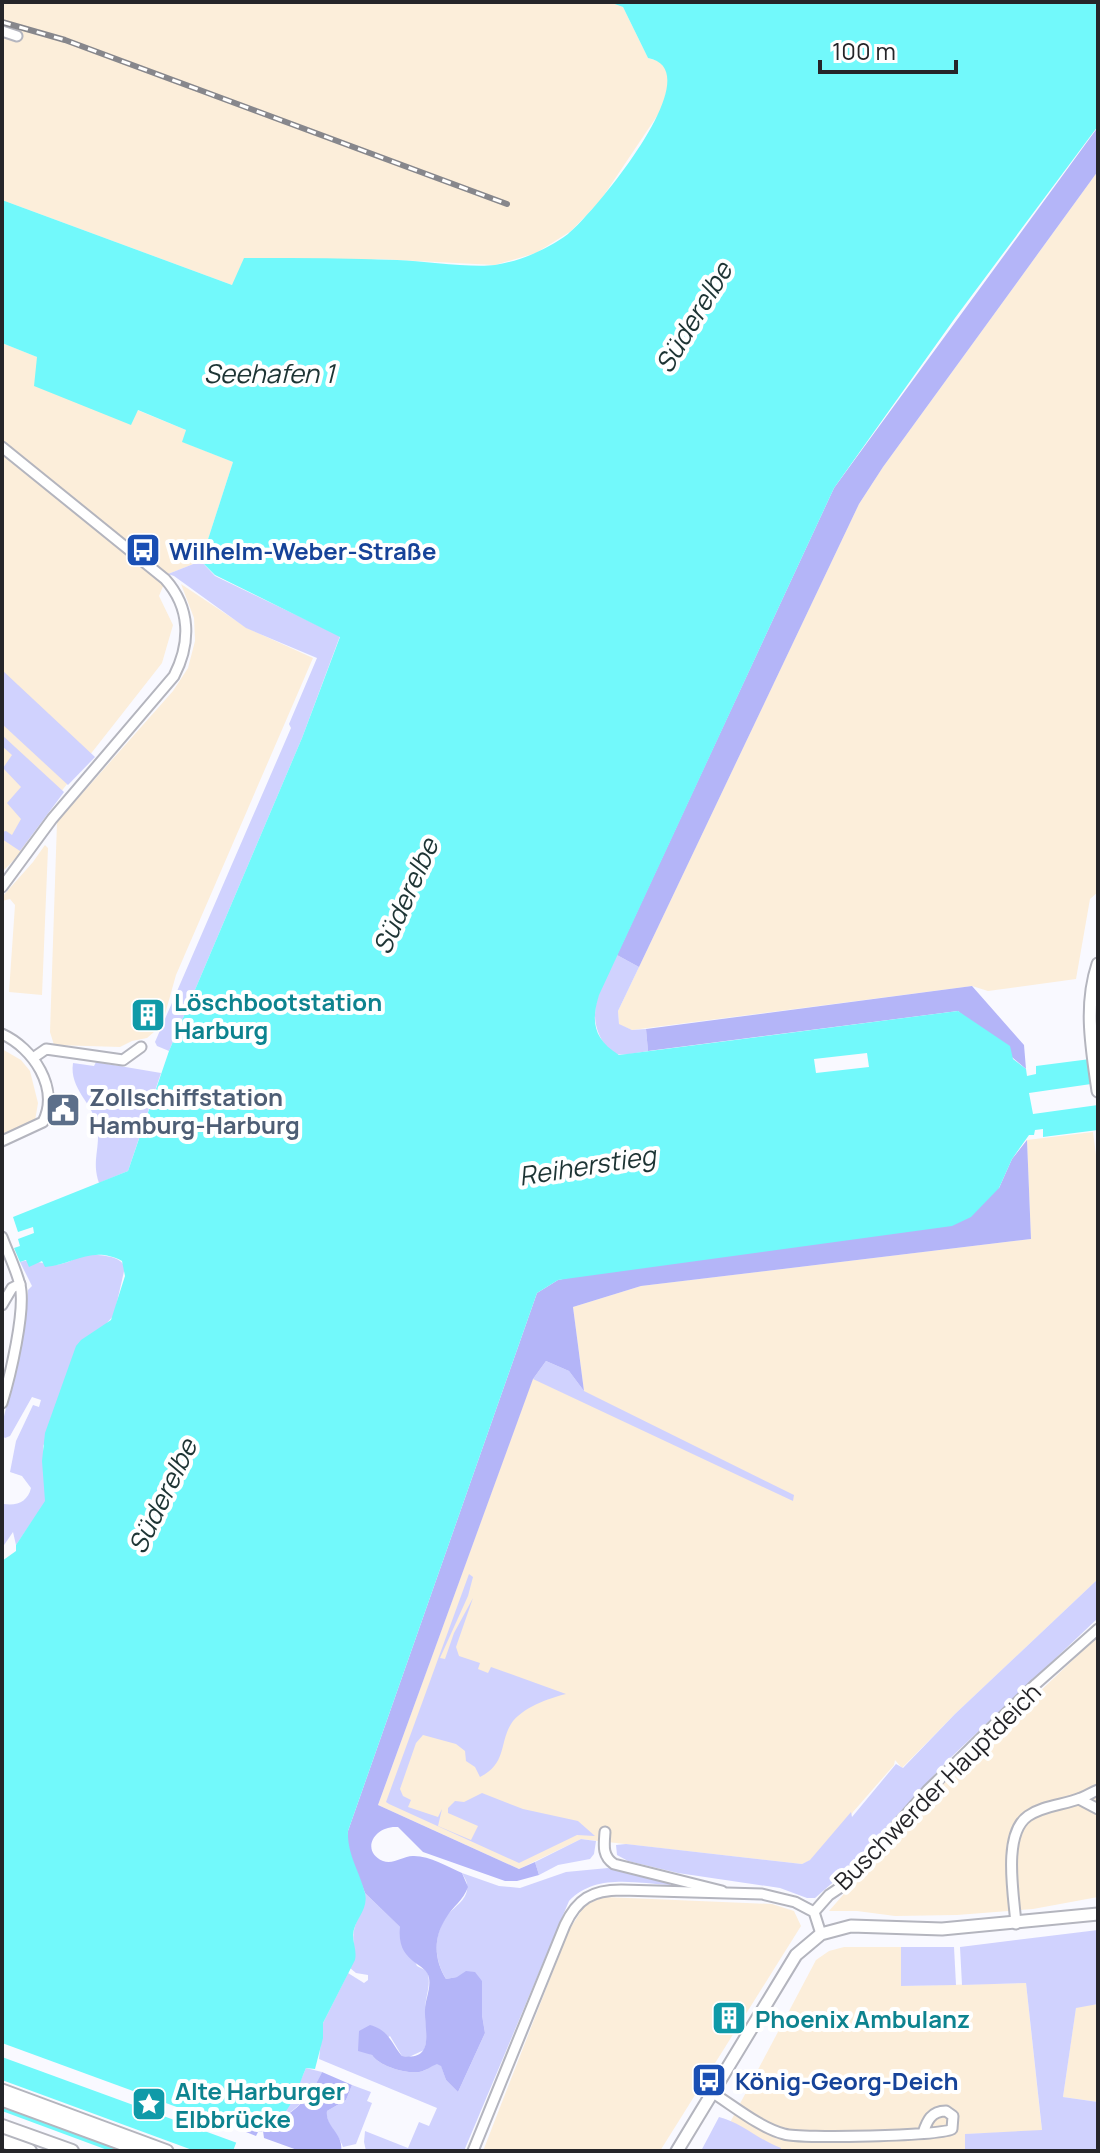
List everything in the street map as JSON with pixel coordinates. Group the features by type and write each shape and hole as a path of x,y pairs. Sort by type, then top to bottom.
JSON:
{"highway":[{"path":"2,2126 72,2151"},
{"path":"2,2141 30,2151"}],"main road":[{"path":"1098,964 1090,1004 1098,1091"},
{"path":"677,2151 796,1955 821,1934 851,1926 942,1929 1098,1914"},
{"path":"2,2090 167,2151"},
{"path":"2,2100 141,2151"}],"street":[{"path":"2,31 17,36"},
{"path":"2,447 165,579 178,596 186,622 185,650 174,676 52,819 2,887"},
{"path":"2,1034 18,1043 33,1058 48,1091 45,1119 2,1141"},
{"path":"33,1058 46,1049 123,1060 141,1047"},
{"path":"2,1237 20,1284 21,1310 2,1403"},
{"path":"2,1305 12,1288 20,1284"},
{"name":"Buschwerder Hauptdeich","path":"814,1912 829,1895 844,1885 927,1791 1036,1684 1098,1629"},
{"path":"1016,1924 1012,1844 1017,1828 1028,1816 1040,1810 1098,1790"},
{"path":"1079,1799 1098,1809"},
{"path":"605,1832 605,1852 614,1864 717,1888 725,1893"},
{"name":"Buschwerder Hauptdeich","path":"473,2151 565,1925 576,1904 589,1894 605,1890 778,1896 814,1912 821,1934"},
{"path":"713,2093 758,2122 787,2135 923,2133"}],"shaded area":[{"path":"2,2 609,2 623,7 648,58 665,66 668,87 661,110 600,201 571,231 536,253 495,265 377,259 232,285 2,200"},
{"path":"1098,127 1098,171 859,504 639,967 617,955 834,488"},
{"path":"1098,171 1098,892 1090,899 1076,979 988,991 972,986 632,1030 619,1025 618,1011 859,504"},
{"path":"2,343 37,357 131,424 137,410 186,430 183,442 233,462 201,561 168,574 159,596 173,625 162,663 53,802 18,856 2,872"},
{"path":"201,561 215,576 340,636 302,738 169,1051 155,1042 291,728 289,724 317,658 246,628 168,574"},
{"path":"181,584 247,628 313,658 176,975 162,1025 147,1038 120,1047 54,1045 50,1032 57,822 173,691 188,668 195,641 194,618"},
{"path":"2,670 95,757 68,785 2,724"},
{"path":"2,735 64,792 20,851 2,839 2,832 12,835 21,819 7,803 21,787 3,768 12,755 2,746"},
{"path":"45,845 48,848 42,995 9,992 15,905 10,899 2,901 2,897"},
{"path":"617,955 639,967 618,1011 619,1024 632,1030 646,1029 648,1051 624,1055 615,1053 604,1044 598,1030 595,1008 601,987"},
{"path":"972,986 1024,1045 1026,1069 958,1011 648,1051 646,1029"},
{"path":"2,1049 21,1060 30,1071 38,1103 35,1121 2,1136"},
{"path":"96,1062 161,1073 128,1171 99,1183 96,1168 97,1126 74,1081 73,1072 73,1063 94,1066"},
{"path":"1093,1132 1098,1170 1098,1579 902,1768 895,1760 853,1812 829,1852 802,1864 581,1839 519,1869 378,1805 533,1378 579,1400 584,1391 573,1307 641,1286 1031,1239 1027,1140"},
{"path":"1027,1140 1031,1239 641,1286 573,1307 584,1391 569,1371 546,1361 533,1379 378,1805 519,1869 535,1862 539,1875 505,1881 423,1852 398,1827 390,1827 377,1834 371,1845 372,1851 383,1861 420,1856 462,1873 468,1887 442,1926 437,1941 437,1956 446,1979 466,1971 475,1972 482,1981 485,2033 458,2092 437,2064 422,2071 407,2072 358,2051 359,2031 370,2025 386,2034 402,2056 420,2054 426,2042 425,2010 429,1978 403,1948 400,1927 365,1893 347,1847 348,1831 537,1293 558,1280 999,1188 1012,1159"},
{"path":"88,1254 114,1258 125,1267 114,1315 43,1446 46,1501 16,1545 13,1532 2,1548 2,1507 4,1504 22,1502 31,1488 22,1476 10,1472 16,1441 33,1405 39,1407 41,1400 32,1397 10,1436 5,1438 2,1435 25,1326 28,1290 32,1286 20,1262 56,1265"},
{"path":"546,1361 569,1371 584,1391 794,1495 793,1501 533,1379"},
{"path":"469,1574 473,1577 468,1596 440,1658 445,1659 454,1633 473,1598 456,1647 459,1656 480,1663 478,1669 488,1673 491,1667 566,1694 536,1704 521,1713 507,1731 495,1766 480,1777 475,1767 466,1761 465,1751 456,1744 423,1735 416,1743 400,1789 403,1796 411,1800 408,1807 438,1817 442,1809 438,1826 471,1840 478,1826 448,1813 448,1808 455,1801 464,1802 482,1793 523,1809 578,1821 595,1836 577,1835 519,1863 389,1804 386,1802"},
{"path":"1098,1579 1098,1618 947,1761 846,1871 815,1898 780,1888 678,1873 628,1861 617,1855 616,1845 626,1844 802,1864 810,1860 851,1812 852,1817 896,1764 903,1768 955,1714"},
{"path":"1098,1636 1098,1897 1033,1909 957,1915 895,1916 829,1911 925,1801"},
{"path":"581,1839 596,1841 590,1859 558,1865 539,1875 535,1862"},
{"path":"608,1868 670,1885 603,1883 579,1892 569,1901 464,2151 366,2151 365,2131 408,2148 419,2122 429,2126 437,2108 319,2059 323,2023 348,1973 364,1983 368,1980 368,1975 356,1973 350,1968 354,1958 354,1930 365,1893 400,1927 417,1966 427,1971 429,1981 424,2050 409,2057 402,2056 390,2036 366,2052 387,2066 407,2072 422,2071 437,2063 441,2065 446,2080 458,2092 485,2033 482,1981 457,1977 446,1979 437,1956 437,1940 442,1925 467,1890 462,1873 499,1886 520,1888 566,1872"},
{"path":"604,1897 772,1904 794,1911 801,1926 660,2151 483,2151 569,1930 585,1905"},
{"path":"1098,1930 1098,2004 1076,2008 1063,2097 1098,2102 1098,2151 965,2151 965,2134 1042,2130 1026,1983 962,1985 960,1947"},
{"path":"844,1947 901,1947 902,1986 1026,1983 1042,2131 966,2134 965,2151 715,2151 816,1960 829,1951"},
{"path":"901,1947 954,1947 956,1985 901,1986"},
{"path":"1098,2004 1098,2102 1063,2097 1076,2007"},
{"path":"306,2068 322,2072 302,2102 274,2122 289,2104"},
{"path":"322,2072 352,2085 346,2100 327,2111 329,2122 340,2140 341,2151 300,2151 264,2138 263,2131 256,2136 241,2130 289,2114 308,2096"},
{"path":"352,2085 371,2092 367,2101 372,2103 356,2144 343,2147 328,2121 327,2111 346,2100"},
{"path":"719,2117 781,2148 780,2151 701,2151"}],"water":[{"path":"609,2 1098,2 1098,126 955,318 834,488 599,995 595,1021 599,1036 619,1055 958,1011 1010,1046 1013,1059 1026,1069 1027,1076 1036,1074 1036,1066 1098,1058 1098,1083 1029,1093 1033,1114 1098,1105 1098,1130 1043,1137 1043,1129 1035,1130 1012,1159 999,1188 971,1217 952,1226 558,1280 537,1293 348,1831 351,1855 366,1899 354,1929 355,1960 323,2023 323,2038 315,2069 306,2068 294,2098 279,2119 241,2130 233,2151 2,2151 2,1561 16,1551 16,1545 45,1501 42,1461 45,1433 76,1346 111,1320 125,1276 122,1261 101,1255 55,1266 45,1267 42,1261 29,1267 26,1260 20,1262 14,1248 20,1246 18,1239 34,1233 33,1227 18,1232 13,1217 128,1171 169,1051 302,738 340,637 215,575 201,561 233,462 182,442 186,430 138,410 131,425 34,386 37,357 2,343 2,200 232,285 244,258 378,259 473,266 515,261 552,245 581,221 621,173 658,114 667,88 664,68 648,58 623,7"}],"pier":[{"path":"867,1053 869,1067 816,1073 814,1059"},
{"name":"Alte Harburger Elbbrücke","path":"2,2043 245,2132 240,2144 2,2057"},
{"path":"2,2080 195,2151 125,2151 2,2106"},
{"path":"2,2111 110,2151 2,2151"}],"railway":[{"path":"2,22 65,40 507,204"}],"place":[{"name":"Wilhelm-Weber-Straße","path":"143,550"},
{"name":"Löschbootstation Harburg","path":"148,1015"},
{"name":"Zollschiffstation Hamburg-Harburg","path":"63,1110"},
{"name":"Phoenix Ambulanz","path":"729,2018"},
{"name":"König-Georg-Deich","path":"709,2080"},
{"name":"Alte Harburger Elbbrücke","path":"149,2104"}],"water label":[{"name":"Süderelbe","path":"693,317"},
{"name":"Seehafen 1","path":"269,373"},
{"name":"Süderelbe","path":"405,896"},
{"name":"Reiherstieg","path":"587,1165"},
{"name":"Süderelbe","path":"162,1496"}]}
